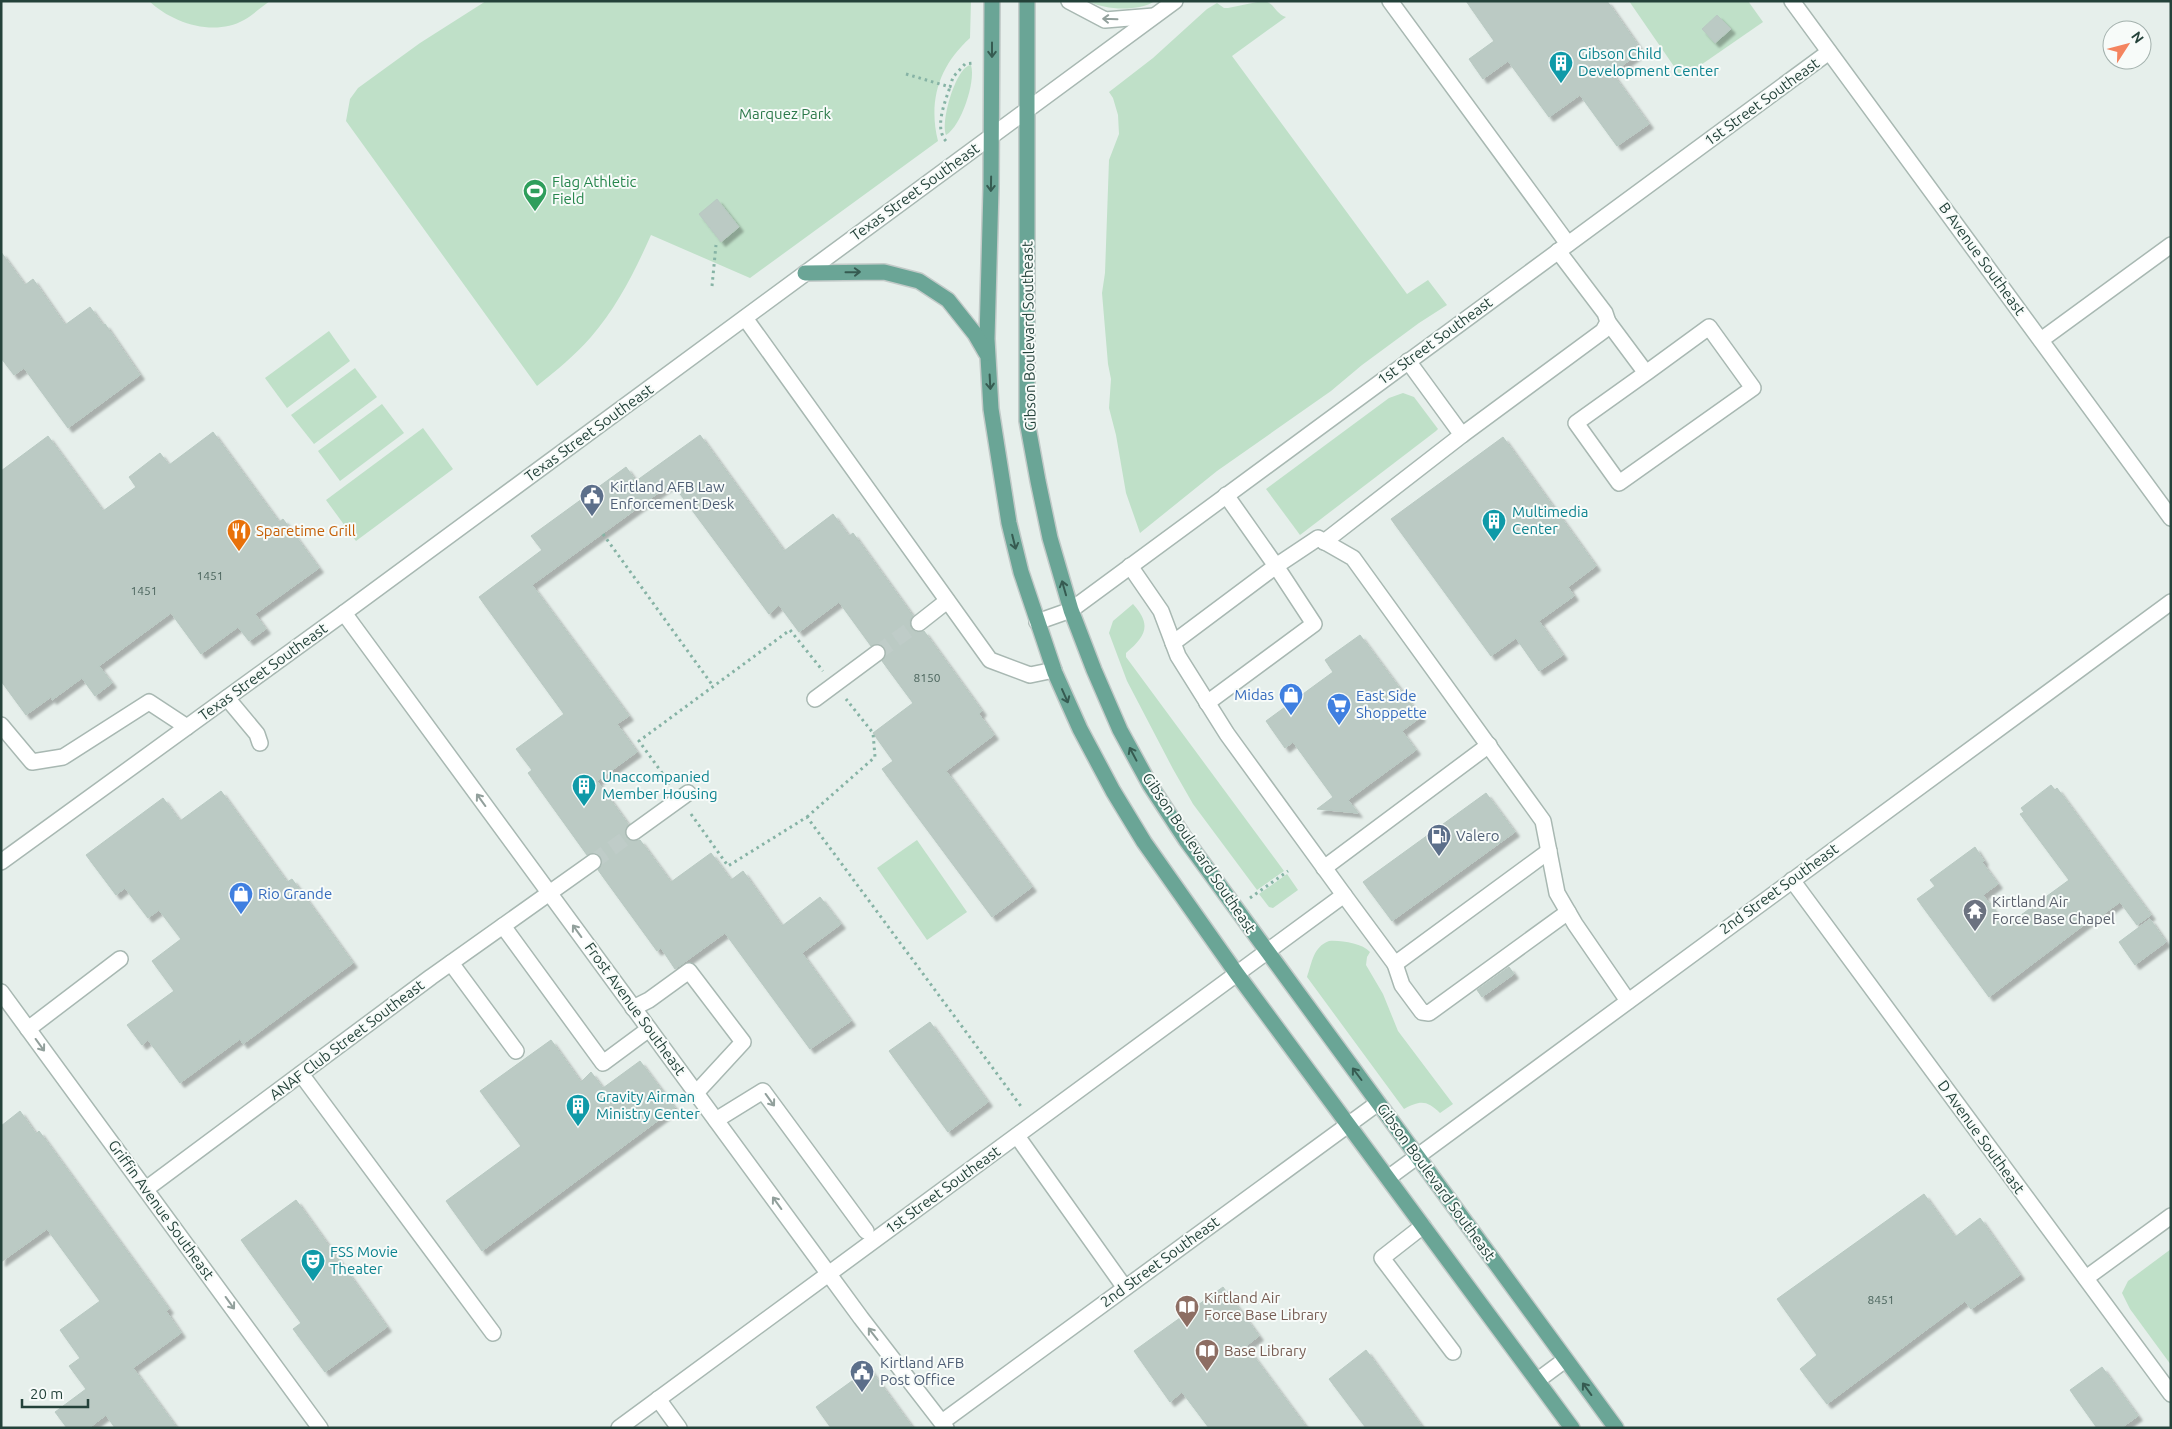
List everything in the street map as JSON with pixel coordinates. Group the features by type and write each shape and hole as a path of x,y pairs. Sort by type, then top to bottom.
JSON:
{"main road":[{"path":"992,1 992,136 988,356 991,409 1009,523 1021,572 1054,670 1080,729 1113,791 1144,842 1237,974 1572,1428"},
{"name":"Gibson Boulevard Southeast","path":"1027,1 1028,421 1050,538 1070,610 1094,670 1120,730 1150,785 1186,840 1616,1428"},
{"path":"805,273 884,272 919,281 948,300 975,334 988,356"}],"street":[{"path":"1069,1 1105,20 1156,16"},
{"name":"Texas Street Southeast","path":"1,862 344,613 1176,1"},
{"path":"1390,1 1563,247 1605,313 1608,322 1646,373"},
{"name":"B Avenue Southeast","path":"1792,1 2171,518"},
{"name":"1st Street Southeast","path":"1037,622 1070,610 1829,52"},
{"path":"2041,340 2171,245"},
{"path":"745,318 990,660 1030,675 1054,670"},
{"path":"1324,542 1462,435 1603,331 1608,322"},
{"path":"1709,327 1752,388 1620,483 1576,422 1646,373 1709,327"},
{"path":"1408,361 1462,435"},
{"path":"1207,703 1314,624 1226,495"},
{"path":"1173,643 1276,566 1318,538 1353,558 1543,821 1557,892 1568,912 1628,1001"},
{"path":"1130,566 1161,611 1178,656 1227,734 1395,964 1402,985 1422,1012 1429,1013 1568,912"},
{"path":"918,624 947,601"},
{"name":"2nd Street Southeast","path":"1388,1178 2171,602"},
{"name":"Frost Avenue Southeast","path":"344,613 828,1274 944,1425"},
{"path":"815,699 877,653"},
{"path":"227,698 256,734 260,743"},
{"path":"1,725 32,762 63,757 149,702 187,727"},
{"path":"1324,868 1489,745"},
{"path":"634,832 684,796"},
{"path":"1395,964 1549,851"},
{"name":"ANAF Club Street Southeast","path":"146,1190 451,962 593,862"},
{"name":"D Avenue Southeast","path":"1792,880 2171,1394"},
{"name":"1st Street Southeast","path":"619,1428 1344,895"},
{"path":"503,926 603,1063 649,1029"},
{"path":"28,1029 120,959"},
{"path":"451,962 516,1051"},
{"path":"633,1008 649,1000 689,971 743,1042 696,1093"},
{"name":"Griffin Avenue Southeast","path":"1,992 320,1428"},
{"path":"301,1074 493,1334"},
{"path":"716,1120 764,1091 866,1230"},
{"name":"2nd Street Southeast","path":"944,1425 1125,1288 1378,1103"},
{"path":"1017,1136 1125,1288"},
{"path":"2086,1278 2171,1216"},
{"path":"1424,1226 1382,1258 1453,1352"},
{"path":"1538,1380 1565,1360"},
{"path":"658,1399 679,1428"}],"path":[{"path":"946,141 941,132 941,122 953,77 964,64 969,62 977,63"},
{"path":"906,74 950,87"},
{"path":"712,286 716,245"},
{"path":"603,534 713,686"},
{"path":"790,630 873,732 875,757 807,817 728,866 684,796 639,741 713,686 790,630"},
{"path":"807,817 1025,1112"},
{"path":"1246,901 1288,870"}],"green space":[{"path":"149,1 270,1 251,16 232,25 207,27 194,25 169,16"},
{"name":"Marquez Park","path":"486,1 971,1 970,38 951,60 939,85 934,112 938,141 750,278 651,235 625,288 591,337 558,369 537,386 346,121 350,99 358,88 420,43"},
{"path":"1088,1 1155,1 1140,7 1112,8"},
{"path":"1262,1 1272,5 1279,13 1286,17 1232,56 1407,294 1428,280 1447,305 1362,365 1331,391 1217,471 1140,533 1126,493 1116,435 1109,408 1111,379 1102,293 1105,273 1109,160 1119,134 1118,115 1113,98 1109,92 1153,58 1207,9 1217,3 1224,8 1228,8"},
{"path":"1629,1 1748,1 1763,22 1682,78"},
{"path":"971,65 971,82 966,103 957,123 946,135 945,119 951,95 960,75 965,68"},
{"path":"329,331 350,361 287,408 265,378"},
{"path":"355,368 377,397 314,444 291,415"},
{"path":"1403,393 1414,397 1438,429 1300,535 1266,489 1389,398"},
{"path":"382,404 404,433 340,481 318,451"},
{"path":"423,428 453,469 356,541 326,500"},
{"path":"1133,604 1143,618 1144,630 1142,636 1126,653 1126,657 1284,871 1257,890 1193,804 1127,681 1109,633 1113,621"},
{"path":"917,840 967,912 927,940 877,868"},
{"path":"1287,874 1298,890 1273,908 1269,907 1259,894"},
{"path":"1329,941 1356,944 1370,952 1366,965 1383,994 1398,1031 1453,1104 1440,1113 1423,1103 1404,1109 1307,977 1316,951"},
{"path":"2171,1249 2171,1365 2130,1309 2122,1293 2128,1281"}],"building":[{"name":"Gibson Child Development Center","path":"1466,1 1607,1 1642,51 1612,73 1649,124 1617,146 1580,95 1549,117 1508,61 1483,79 1469,59 1494,41"},
{"path":"1717,15 1731,29 1715,43 1702,29"},
{"path":"717,199 739,227 721,242 699,214"},
{"path":"1,252 25,285 33,279 65,325 90,307 103,325 105,324 140,375 68,428 24,368 14,375 1,358"},
{"path":"213,432 279,522 283,519 319,568 255,614 266,629 249,641 238,627 201,654 171,613 99,666 112,683 95,696 82,678 52,700 51,697 26,715 1,681 1,471 48,436 103,511 136,487 129,477 160,453 169,465"},
{"path":"700,435 784,551 833,514 849,536 853,533 913,616 910,620 911,628 916,632 924,631 982,711 979,714 994,735 946,771 1032,887 992,917 882,769 893,761 873,733 913,703 882,661 886,656 885,648 880,644 871,646 839,602 799,632 779,605 769,614 672,483 532,585 629,716 617,724 637,752 597,781 628,824 625,832 627,838 634,841 640,840 671,882 711,853 731,880 743,871 782,926 820,897 841,924 802,953 851,1021 810,1049 725,933 675,969 661,948 657,951 598,870 602,862 600,856 593,853 587,855 528,773 532,770 516,749 564,714 479,597 542,550 531,536 626,467 636,481"},
{"name":"Multimedia Center","path":"1503,437 1596,566 1568,587 1574,596 1539,621 1563,655 1539,671 1516,638 1491,656 1391,519"},
{"name":"East Side Shoppette","path":"1360,635 1421,717 1402,731 1416,750 1348,800 1358,813 1317,809 1333,797 1293,742 1285,748 1266,721 1333,672 1325,660"},
{"path":"2051,785 2055,790 2057,788 2151,915 2137,925 2120,902 2098,918 2097,915 1989,997 1917,899 1935,886 1930,880 1975,847 1984,861 1982,862 1998,884 1983,895 2006,926 2069,880 2020,814 2024,812 2021,808"},
{"name":"Rio Grande","path":"221,791 287,882 292,879 353,963 243,1044 240,1039 180,1083 148,1040 142,1045 127,1025 174,991 152,961 181,939 159,910 148,918 125,888 116,895 86,855 163,798 180,821"},
{"name":"Valero","path":"1486,793 1515,832 1392,921 1363,882"},
{"path":"2150,919 2166,942 2135,965 2119,942"},
{"path":"1509,967 1514,974 1482,997 1477,990"},
{"path":"930,1022 988,1102 948,1132 889,1051"},
{"name":"Gravity Airman Ministry Center","path":"551,1040 581,1082 591,1072 603,1088 640,1061 675,1108 482,1251 446,1201 521,1146 480,1091"},
{"path":"20,1111 36,1134 39,1131 169,1309 166,1311 181,1333 133,1368 177,1428 115,1428 106,1415 89,1428 67,1428 55,1412 86,1389 69,1366 80,1358 60,1330 100,1301 47,1229 1,1262 1,1126"},
{"path":"1924,1194 1955,1237 1980,1218 2020,1275 1971,1309 1965,1301 1827,1404 1800,1369 1817,1355 1777,1299"},
{"name":"FSS Movie Theater","path":"296,1200 387,1327 325,1372 293,1329 301,1323 241,1240"},
{"name":"Base Library","path":"1223,1287 1259,1336 1246,1346 1307,1428 1209,1428 1182,1392 1170,1402 1134,1351"},
{"path":"1366,1350 1423,1428 1366,1428 1329,1379"},
{"name":"Kirtland AFB Post Office","path":"864,1361 913,1428 831,1428 816,1407 856,1378 851,1371"},
{"path":"2102,1367 2138,1416 2121,1428 2097,1428 2070,1390"}],"tunnel":[{"path":"877,653 919,623"},
{"path":"593,862 634,832"}],"place":[{"name":"Gibson Child Development Center","path":"1561,84"},
{"name":"Flag Athletic Field","path":"535,212"},
{"name":"Kirtland AFB Law Enforcement Desk","path":"592,517"},
{"name":"Multimedia Center","path":"1494,542"},
{"name":"Sparetime Grill","path":"239,552"},
{"name":"Midas","path":"1291,716"},
{"name":"East Side Shoppette","path":"1339,726"},
{"name":"Unaccompanied Member Housing","path":"584,807"},
{"name":"Valero","path":"1439,857"},
{"name":"Rio Grande","path":"241,915"},
{"name":"Kirtland Air Force Base Chapel","path":"1975,932"},
{"name":"Gravity Airman Ministry Center","path":"578,1127"},
{"name":"FSS Movie Theater","path":"313,1282"},
{"name":"Kirtland Air Force Base Library","path":"1187,1328"},
{"name":"Base Library","path":"1207,1372"},
{"name":"Kirtland AFB Post Office","path":"862,1393"}]}
